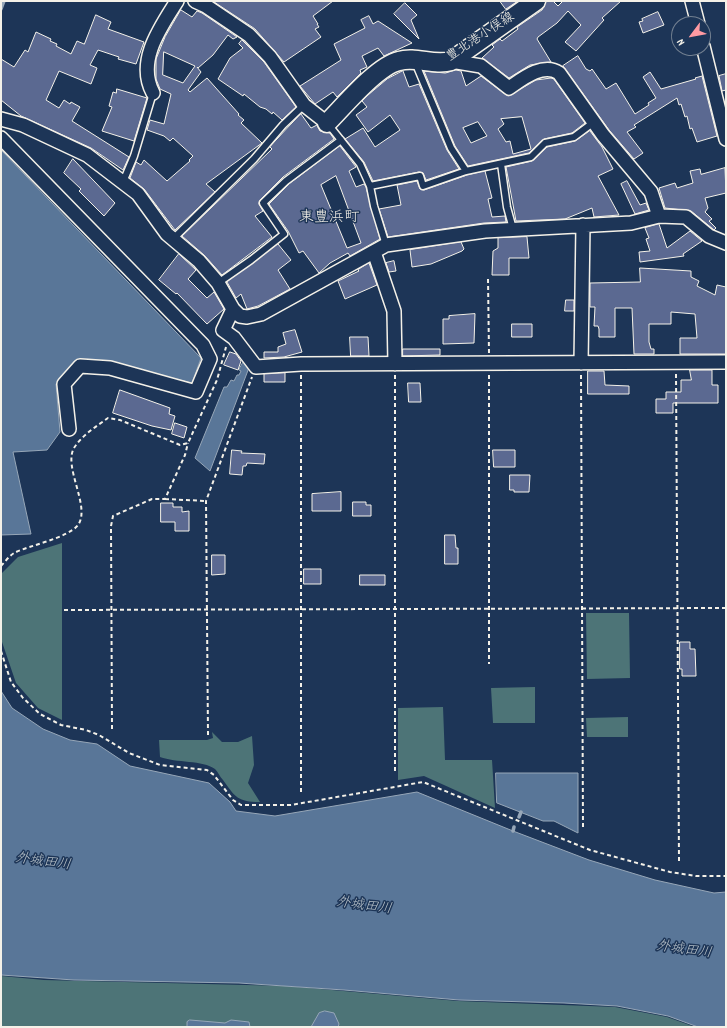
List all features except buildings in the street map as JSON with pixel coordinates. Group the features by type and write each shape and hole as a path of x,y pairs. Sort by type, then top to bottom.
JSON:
{"main road":[{"name":"豊北港小俣線","path":"327,123 374,76 387,66 400,60 441,63 451,61 536,1"}],"street":[{"path":"153,93 148,78 148,56 158,31 177,1"},
{"path":"195,1 206,6 249,35 270,57 304,105 327,123"},
{"path":"692,1 696,16"},
{"path":"705,56 726,140"},
{"path":"451,61 480,66 509,88 536,72 554,70 559,73 594,122 651,192 659,216"},
{"path":"1,119 23,125 72,149 75,149 92,159 123,182 144,200 158,223 173,239 199,261 218,283 233,309 240,316 247,317 262,314 386,244 513,229 631,223 659,216 686,216 709,236 726,244"},
{"path":"1,138 203,345 210,359 196,392 110,368 80,366 64,384 69,429"},
{"path":"581,363 583,225"},
{"path":"374,252 394,311 395,364"},
{"path":"233,309 223,330 234,338 256,367 301,364 726,362"}],"lane":[{"path":"414,60 452,148 466,171"},
{"path":"123,182 134,156 153,93"},
{"path":"173,239 254,159 283,125 304,105"},
{"path":"370,186 420,176 423,186 466,171 531,156 545,143 574,137 594,122"},
{"path":"327,123 360,164 370,186 374,206 386,244"},
{"path":"218,283 251,260 284,234 263,203 286,181 341,140"},
{"path":"501,164 507,207 513,229"}],"path":[{"path":"488,279 489,664"},
{"path":"165,499 219,374 227,342 223,330"},
{"path":"676,362 679,861"},
{"path":"581,363 584,609 583,830"},
{"path":"301,364 302,792"},
{"path":"395,364 395,774"},
{"path":"208,735 206,501 256,367"},
{"path":"1,566 13,554 70,532 78,525 81,514 72,459 74,448 88,433 108,418 120,420 180,445 188,443"},
{"path":"112,729 111,526 113,516 152,499 206,501"},
{"path":"64,610 726,608"},
{"path":"1,651 11,682 23,698 40,714 61,725 86,730 100,735 129,753 160,765 207,770 214,775 233,800 241,806 290,805 423,782 590,850 670,872 696,876 726,876"}],"green space":[{"path":"62,543 62,720 38,708 16,683 1,639 2,573 18,557"},
{"path":"586,613 629,613 630,678 587,679"},
{"path":"535,687 535,723 493,723 491,688"},
{"path":"443,707 445,760 492,760 495,808 424,776 398,780 398,708"},
{"path":"628,717 628,737 587,737 586,718"},
{"path":"212,732 222,742 238,742 252,736 254,765 248,783 260,802 242,800 231,791 216,770 210,766 160,757 159,740 207,740 213,738"},
{"path":"1,976 44,980 286,986 458,1001 615,1007 667,1017 695,1027 1,1027"}],"water":[{"path":"1,150 201,358 192,383 110,364 75,363 56,384 60,432 47,450 13,452 31,534 1,535"},
{"path":"244,361 250,365 210,471 195,458 224,387 227,387 231,380 234,381 237,375 239,375 241,371 239,370"},
{"name":"外城田川","path":"1,691 12,708 43,729 70,740 97,744 130,766 209,783 230,802 236,811 275,816 417,792 589,860 655,880 714,893 726,892 726,1027 698,1027 668,1016 617,1006 459,1000 239,983 74,980 1,975"},
{"path":"496,773 578,773 578,833 554,821 543,821 497,803"},
{"path":"325,1011 334,1013 339,1024 338,1027 311,1027 319,1013"},
{"path":"190,1020 225,1023 231,1020 249,1022 250,1027 187,1027 187,1022"}],"waterway":[{"path":"1,9 4,1"},
{"path":"519,817 521,812"},
{"path":"513,831 514,827"}],"district":[{"name":"東豊浜町","path":"329,219"}]}
